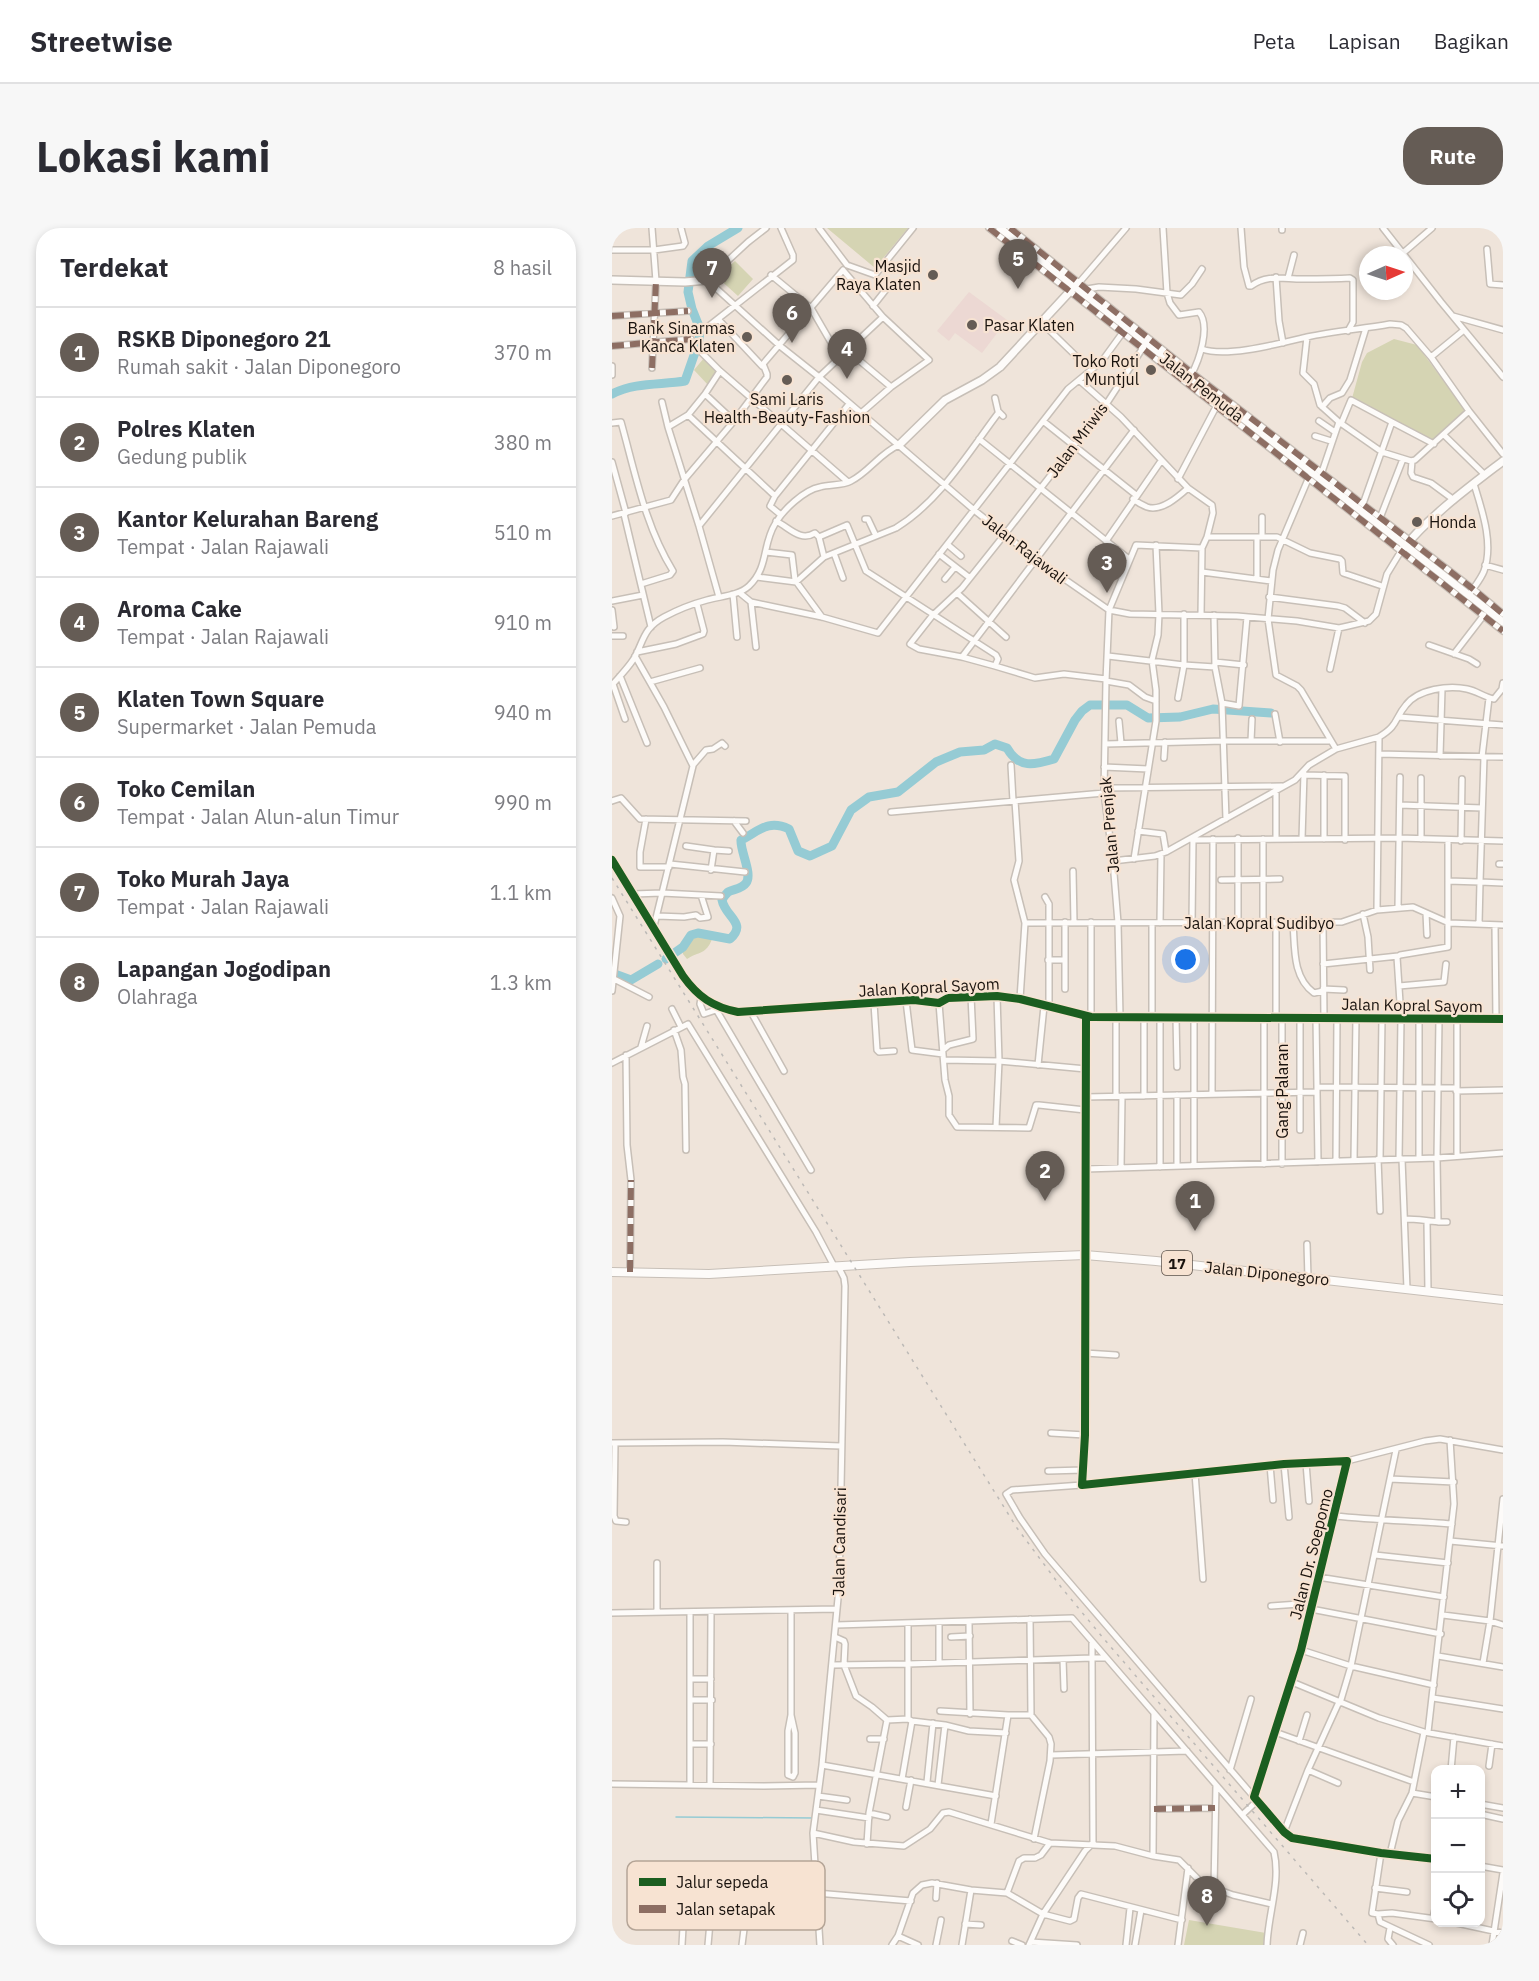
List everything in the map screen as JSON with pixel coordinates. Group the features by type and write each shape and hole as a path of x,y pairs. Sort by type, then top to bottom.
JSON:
{"highway":[{"name":"Jalan Diponegoro","path":"836,1266 1085,1255 1133,1258 1503,1300"},
{"name":"17","path":"612,1272 709,1274 836,1266"}],"main road":[{"name":"Jalan Pemuda","path":"1000,228 1111,316 1144,346 1191,375 1218,403 1310,475 1471,592 1501,621"},
{"path":"612,280 685,282 707,280"},
{"path":"899,445 945,400 994,372 1074,287"},
{"path":"1405,546 1454,500 1503,460"}],"street":[{"path":"652,228 656,281 652,368"},
{"path":"612,250 654,250 683,246 685,244 681,228"},
{"path":"707,280 766,228"},
{"path":"705,329 794,258 781,228"},
{"path":"819,228 873,306 929,360 891,387 860,414"},
{"path":"845,268 875,274 913,228"},
{"path":"989,228 1074,287 1166,290 1179,295 1186,291 1202,269"},
{"path":"1010,228 1074,287"},
{"path":"1074,287 1126,228"},
{"path":"1163,228 1166,290 1170,303 1179,315 1201,313 1202,349 1191,375"},
{"path":"1241,228 1244,267 1249,286 1262,279 1276,277 1352,279 1354,283 1353,322 1348,331"},
{"path":"1383,228 1397,246"},
{"path":"1411,246 1432,228"},
{"path":"1487,249 1490,284 1503,285"},
{"path":"1288,278 1294,255"},
{"path":"1413,266 1503,377"},
{"path":"762,366 845,268"},
{"path":"771,275 810,308 840,358"},
{"path":"1276,277 1283,343"},
{"name":"Jalan Rajawali","path":"707,280 780,346 974,510 1037,560 1112,611"},
{"path":"873,306 888,287"},
{"path":"1087,289 1111,316 1363,504 1380,518 1405,546 1484,615 1501,621"},
{"path":"612,316 688,311"},
{"path":"1452,315 1503,330"},
{"path":"699,526 819,377 883,317"},
{"path":"612,516 671,500 684,480 734,421 767,376 762,366 718,319"},
{"path":"1353,322 1358,329"},
{"path":"1042,323 1077,357"},
{"path":"1202,349 1218,351 1283,343 1390,324 1401,325 1412,334 1431,357 1503,454"},
{"path":"1322,407 1330,398 1342,393 1350,380 1366,328"},
{"path":"736,593 751,602 822,617 878,633 1068,389 1102,361 1124,330"},
{"path":"1431,357 1464,330"},
{"path":"1307,337 1303,373 1314,384 1322,407 1340,423 1382,452 1412,461"},
{"path":"612,346 691,339"},
{"path":"1144,346 1218,403 1178,479"},
{"name":"Jalan Mriwis","path":"962,657 920,649 910,644 932,616 970,578 1005,534 1107,403 1144,346"},
{"path":"848,351 891,387"},
{"path":"701,352 720,372 848,482"},
{"path":"612,366 612,375"},
{"path":"668,427 688,415 720,372"},
{"path":"1078,380 1107,403 1178,479 1207,502 1213,510 1208,537 1202,548 1201,615"},
{"path":"705,394 734,421"},
{"path":"757,577 796,582 824,557 906,521 927,504 944,485 1000,412 995,398"},
{"path":"1322,472 1331,441 1351,400 1434,444"},
{"path":"662,402 719,597"},
{"path":"824,557 819,537 815,533 797,535 779,519 769,505 849,404"},
{"path":"1412,461 1469,411"},
{"path":"688,415 775,496"},
{"path":"1043,421 1105,469 1146,507 1154,508 1172,501 1188,488"},
{"path":"1319,421 1335,432"},
{"path":"612,423 621,422 645,508 660,547 673,572 641,584"},
{"path":"1363,504 1392,422"},
{"path":"1134,430 962,657 1035,678 1067,674 1106,680 1131,686 1145,697 1156,701"},
{"path":"1444,435 1485,474"},
{"path":"1315,436 1331,441"},
{"path":"979,439 1130,559"},
{"path":"625,718 612,684 636,654 642,638 651,627 663,617 736,593 757,577 765,561 771,531 792,504 810,490 848,482 889,449 899,445"},
{"path":"1380,518 1403,459"},
{"path":"1106,541 1134,497 1161,461"},
{"path":"1412,461 1413,477 1431,483 1454,500"},
{"path":"612,462 651,627"},
{"path":"1310,475 1275,559 1268,619 1274,672 1301,690 1336,749"},
{"path":"1471,592 1483,573 1487,546 1482,512 1474,484"},
{"path":"1257,579 1262,517"},
{"path":"865,519 868,519 876,536"},
{"path":"819,537 847,525 866,571 997,657 998,661 995,666"},
{"path":"1208,537 1259,536 1282,539 1310,553 1342,560 1343,573 1382,586"},
{"path":"948,545 961,556"},
{"path":"1202,548 1136,545 1112,611 1130,614 1247,617 1339,628 1365,623 1376,614 1382,586 1392,563 1405,546"},
{"path":"1134,859 1156,721 1152,660 1157,641 1159,614 1156,545"},
{"path":"766,552 791,554 796,582 822,617"},
{"path":"834,552 843,578"},
{"path":"939,554 970,578"},
{"path":"1485,565 1503,570"},
{"path":"945,579 955,567"},
{"path":"1202,572 1271,581"},
{"path":"736,593 737,637"},
{"path":"957,593 1006,636"},
{"path":"612,601 644,595"},
{"path":"1269,597 1338,606 1345,608 1365,623"},
{"path":"751,602 756,647"},
{"path":"636,654 676,644 703,634 697,604"},
{"path":"612,610 614,627"},
{"name":"Jalan Prenjak","path":"1112,611 1106,680 1104,790 1118,923 1121,1168"},
{"path":"1178,698 1184,665 1184,614"},
{"path":"1214,615 1215,664 1222,706 1226,819"},
{"path":"1455,654 1484,615"},
{"path":"1222,706 1239,706 1247,617"},
{"path":"1330,669 1339,628"},
{"path":"612,636 623,636"},
{"path":"1429,645 1477,664"},
{"path":"636,654 693,765"},
{"path":"1108,656 1184,665 1244,665"},
{"path":"650,682 700,668"},
{"path":"620,676 647,743"},
{"path":"1113,861 1164,853 1191,840 1295,780 1304,773 1309,765 1336,749 1379,736 1394,726 1404,706 1416,697 1442,689 1466,689 1495,698 1503,683"},
{"path":"1440,756 1442,689"},
{"path":"1479,924 1483,757 1489,698"},
{"path":"1275,714 1280,742"},
{"path":"1399,717 1503,725"},
{"path":"1251,741 1252,719"},
{"path":"1119,721 1121,743"},
{"path":"1377,910 1379,736"},
{"path":"1104,744 1330,741"},
{"path":"1164,758 1166,742"},
{"path":"654,927 693,765 706,750 713,749 722,743 725,746"},
{"path":"1379,754 1503,757"},
{"path":"1011,765 1019,861 1014,880 1025,923 1020,999"},
{"path":"1104,767 1148,769"},
{"path":"1304,773 1346,778 1345,840"},
{"path":"1302,838 1304,773"},
{"path":"1324,775 1324,839"},
{"path":"1398,908 1400,777"},
{"path":"1421,778 1421,839"},
{"path":"1461,841 1462,779"},
{"path":"891,812 1104,790 1284,786"},
{"path":"1276,791 1276,839"},
{"path":"612,801 621,798 638,818 681,821 746,821"},
{"path":"1400,805 1482,808"},
{"path":"646,819 640,852 640,867 669,866 746,872"},
{"path":"734,821 743,833"},
{"path":"1138,831 1163,834 1160,923"},
{"path":"1238,838 1238,923"},
{"path":"1191,840 1399,838 1503,841"},
{"path":"1212,1094 1213,839"},
{"path":"1263,839 1263,923"},
{"path":"1191,840 1192,923"},
{"path":"1323,964 1447,948 1448,840"},
{"path":"686,846 729,851"},
{"path":"711,870 714,850"},
{"name":"Jalan Kopral Sayom","path":"612,860 690,986 701,998 715,1007 729,1010 751,1012 906,1001 939,1003 948,998 997,996 1020,999 1088,1017 1500,1019"},
{"path":"1073,871 1074,922"},
{"path":"1221,880 1280,879"},
{"path":"1448,881 1503,883"},
{"path":"633,894 662,892 721,896"},
{"path":"657,916 708,917 702,895"},
{"path":"1038,1065 1047,1006 1050,904 1045,897"},
{"path":"612,898 619,912 612,991"},
{"name":"Jalan Kopral Sudibyo","path":"1025,923 1342,922 1377,910 1413,907 1449,923 1503,925"},
{"path":"1425,913 1427,935"},
{"path":"1363,914 1370,970"},
{"path":"1065,922 1065,989"},
{"path":"1082,1485 1085,1435 1085,1110 1091,922"},
{"path":"1323,922 1324,1018"},
{"path":"612,923 619,924"},
{"path":"1152,923 1152,1016"},
{"name":"Gang Palaran","path":"1276,923 1282,1164"},
{"path":"1293,923 1295,954 1301,978 1307,988 1314,993 1323,990 1344,990"},
{"path":"1495,925 1500,1019"},
{"path":"1398,956 1401,1018 1401,1159 1407,1289"},
{"path":"1048,960 1065,960"},
{"path":"1400,986 1444,982 1446,964"},
{"path":"1496,970 1503,969"},
{"path":"614,978 649,998"},
{"path":"943,1055 949,1045 973,1039 971,996"},
{"path":"996,1127 999,1061 997,996"},
{"path":"701,998 700,1004 704,1014 715,1007 811,1170"},
{"path":"906,1001 912,1050 1086,1069"},
{"path":"874,1003 877,1050 879,1052 894,1051"},
{"path":"939,1003 950,1119 957,1127 1030,1127 1036,1105 1085,1110"},
{"path":"612,1063 681,1027 672,1009"},
{"path":"751,1012 784,1071"},
{"path":"1144,1016 1144,1096"},
{"path":"1160,1017 1160,1167"},
{"path":"1176,1017 1177,1067"},
{"path":"1194,1017 1194,1165"},
{"path":"1300,1017 1300,1130"},
{"path":"1316,1017 1318,1162"},
{"path":"1264,1018 1264,1164"},
{"path":"1336,1161 1337,1018"},
{"path":"1354,1160 1356,1018"},
{"path":"1380,1211 1382,1018"},
{"path":"1419,1019 1419,1158"},
{"path":"1438,1222 1439,1019"},
{"path":"1457,1019 1457,1156"},
{"name":"Jalan Candisari","path":"681,1027 688,1024 844,1278 846,1286 835,1637 838,1665 813,1833 814,1861"},
{"path":"641,1047 647,1026"},
{"path":"674,1030 681,1050 682,1077 685,1084 686,1150"},
{"path":"626,1055 627,1145 631,1180 630,1272"},
{"path":"1086,1097 1282,1094 1337,1088 1503,1090"},
{"path":"1177,1095 1177,1166"},
{"path":"1085,1169 1282,1164 1503,1153"},
{"path":"1405,1219 1447,1222"},
{"path":"1427,1222 1428,1291"},
{"path":"1307,1244 1308,1278"},
{"path":"1085,1353 1116,1355"},
{"path":"1051,1433 1085,1435"},
{"path":"1390,1854 1398,1821 1412,1794 1433,1698 1452,1524 1454,1482 1450,1440"},
{"path":"1347,1461 1425,1441 1450,1440 1503,1450"},
{"path":"626,1522 616,1521 614,1516 613,1443 723,1442 841,1446"},
{"path":"1284,1832 1308,1770 1339,1702 1351,1666 1396,1450"},
{"name":"Jalan Dr. Soepomo","path":"1230,1770 1045,1554 1006,1494 1012,1490 1270,1465 1347,1461 1301,1650 1256,1799"},
{"path":"1306,1463 1309,1501"},
{"path":"1284,1464 1289,1517"},
{"path":"1270,1465 1273,1500"},
{"path":"1048,1471 1083,1470"},
{"path":"1195,1473 1203,1579"},
{"path":"1390,1479 1454,1482"},
{"path":"1483,1663 1501,1546 1503,1499"},
{"path":"1335,1516 1452,1524"},
{"path":"1450,1541 1501,1546"},
{"path":"1375,1555 1448,1563"},
{"path":"657,1563 657,1612"},
{"path":"1318,1577 1444,1597"},
{"path":"1271,1606 1312,1606 1361,1620 1440,1634"},
{"path":"612,1612 837,1609"},
{"path":"790,1611 791,1716 795,1733 795,1773 794,1777 791,1777 790,1785"},
{"path":"690,1612 690,1785"},
{"path":"710,1785 711,1612"},
{"path":"1443,1615 1490,1621 1503,1626"},
{"path":"836,1625 1070,1617 1274,1852 1276,1864 1267,1945"},
{"path":"1030,1619 1031,1715 1051,1740 1051,1755 1034,1839"},
{"path":"969,1622 970,1714"},
{"path":"939,1623 939,1662"},
{"path":"902,1779 910,1720 908,1624"},
{"path":"951,1638 970,1636"},
{"path":"835,1637 845,1644 838,1665 856,1696 887,1720 910,1720 969,1731 1006,1733"},
{"path":"1077,1945 1030,1943 1043,1914 1085,1851 1093,1843 1092,1643"},
{"path":"1301,1650 1351,1666 1434,1685"},
{"path":"1438,1656 1503,1667"},
{"path":"838,1665 1105,1658"},
{"path":"1063,1659 1064,1689"},
{"path":"690,1679 711,1679"},
{"path":"1292,1682 1339,1702 1426,1732 1503,1746"},
{"path":"1433,1698 1503,1709"},
{"path":"1251,1699 1230,1770 1288,1836 1381,1853 1431,1858"},
{"path":"691,1700 712,1700"},
{"path":"940,1711 1031,1715"},
{"path":"1153,1856 1154,1714"},
{"path":"991,1824 1008,1715"},
{"path":"1299,1741 1307,1715"},
{"path":"867,1844 869,1816 887,1720"},
{"path":"927,1782 933,1723"},
{"path":"938,1785 945,1725"},
{"path":"1275,1732 1414,1782"},
{"path":"1451,1765 1454,1737"},
{"path":"870,1739 884,1739"},
{"path":"690,1744 711,1744"},
{"path":"1489,1767 1492,1744"},
{"path":"1051,1755 1187,1751"},
{"path":"822,1765 996,1796"},
{"path":"1308,1770 1338,1783"},
{"path":"906,1807 911,1780"},
{"path":"612,1784 819,1785"},
{"path":"1214,1888 1216,1785"},
{"path":"1412,1794 1431,1796"},
{"path":"818,1796 847,1800"},
{"path":"1242,1815 1256,1799"},
{"path":"1485,1805 1503,1808"},
{"path":"1154,1809 1215,1808"},
{"path":"816,1810 887,1817"},
{"path":"813,1833 867,1844 907,1845 930,1829 946,1812 1050,1843 1115,1845 1153,1856 1179,1860 1198,1880 1214,1888 1272,1904"},
{"path":"1485,1815 1503,1819"},
{"path":"1006,1893 1019,1861 1024,1858 1038,1857 1050,1843"},
{"path":"1381,1853 1372,1913 1431,1918"},
{"path":"1485,1867 1503,1872 1492,1945"},
{"path":"1178,1945 1188,1868"},
{"path":"892,1945 898,1936 916,1888 926,1883 937,1882 971,1890 1006,1893 1043,1914 1072,1921 1078,1898 1082,1894 1182,1920"},
{"path":"936,1898 937,1882"},
{"path":"1375,1888 1407,1892"},
{"path":"962,1945 971,1890"},
{"path":"825,1894 911,1901"},
{"path":"1126,1945 1130,1908"},
{"path":"1135,1945 1141,1910"},
{"path":"1378,1914 1380,1922 1429,1945"},
{"path":"936,1945 941,1920"},
{"path":"965,1923 981,1925"},
{"path":"1471,1927 1503,1933"},
{"path":"1390,1928 1388,1939 1393,1945"},
{"path":"682,1945 683,1930"},
{"path":"708,1945 709,1930"},
{"path":"742,1945 744,1930"},
{"name":"Jalan Candisari","path":"819,1930 820,1945"},
{"path":"1300,1945 1303,1933"},
{"path":"898,1936 918,1945"},
{"path":"1011,1941 1022,1945"}],"shaded area":[{"name":"Pasar Klaten","path":"969,292 1007,320 982,353 955,333 949,341 937,331"}],"green space":[{"path":"827,228 908,228 875,268"},
{"path":"735,261 753,279 738,296 717,277"},
{"path":"1394,339 1417,345 1465,410 1434,444 1351,402 1362,362 1367,353"},
{"path":"704,358 718,372 708,385 694,370"},
{"path":"698,933 708,935 712,939 710,944 705,950 687,959 683,954 683,947 691,935"},
{"path":"1189,1920 1266,1933 1264,1945 1184,1945"}],"waterway":[{"path":"612,394 630,387 685,381 699,341 700,329 688,292 692,261 708,246 738,228"},
{"path":"666,959 683,947 691,935 698,933 730,939 735,933 736,924 722,900 728,892 740,888 748,879 741,840 764,827 775,825 789,829 798,851 810,856 832,846 851,810 869,797 898,792 936,762 960,752 984,750 995,744 1007,748 1017,759 1028,764 1054,759 1075,720 1090,705 1127,705 1148,718 1180,717 1213,709 1271,713"},
{"path":"612,973 631,980 658,964"},
{"path":"676,1817 814,1818"}],"railway":[{"path":"612,878 1017,1528 1104,1639 1368,1945"}],"marked path":[{"path":"989,228 1503,631"},
{"path":"1010,228 1192,373 1503,614"},
{"path":"652,368 656,281"},
{"path":"612,316 688,311"},
{"path":"612,346 691,339"},
{"path":"630,1272 631,1180"},
{"path":"1154,1809 1215,1808"}],"cycle path":[{"path":"612,860 683,976 707,1000 738,1012 914,1000 939,1003 948,998 997,996 1020,999 1091,1017 1503,1019"},
{"path":"1086,1017 1085,1435 1082,1485 1284,1464 1347,1461 1301,1650 1254,1797 1292,1838 1381,1853 1431,1858"}],"place":[{"name":"Masjid Raya Klaten","path":"933,275"},
{"name":"Klaten Town Square","path":"1018,289"},
{"name":"Toko Murah Jaya","path":"712,298"},
{"name":"Pasar Klaten","path":"972,325"},
{"name":"Bank Sinarmas Kanca Klaten","path":"747,337"},
{"name":"Toko Cemilan","path":"792,343"},
{"name":"Toko Roti Muntjul","path":"1151,370"},
{"name":"Aroma Cake","path":"847,379"},
{"name":"Sami Laris Health-Beauty-Fashion","path":"787,380"},
{"name":"Honda","path":"1417,522"},
{"name":"Kantor Kelurahan Bareng","path":"1107,593"},
{"name":"Polres Klaten","path":"1045,1201"},
{"name":"RSKB Diponegoro 21","path":"1195,1231"},
{"name":"Lapangan Jogodipan","path":"1207,1926"}]}
